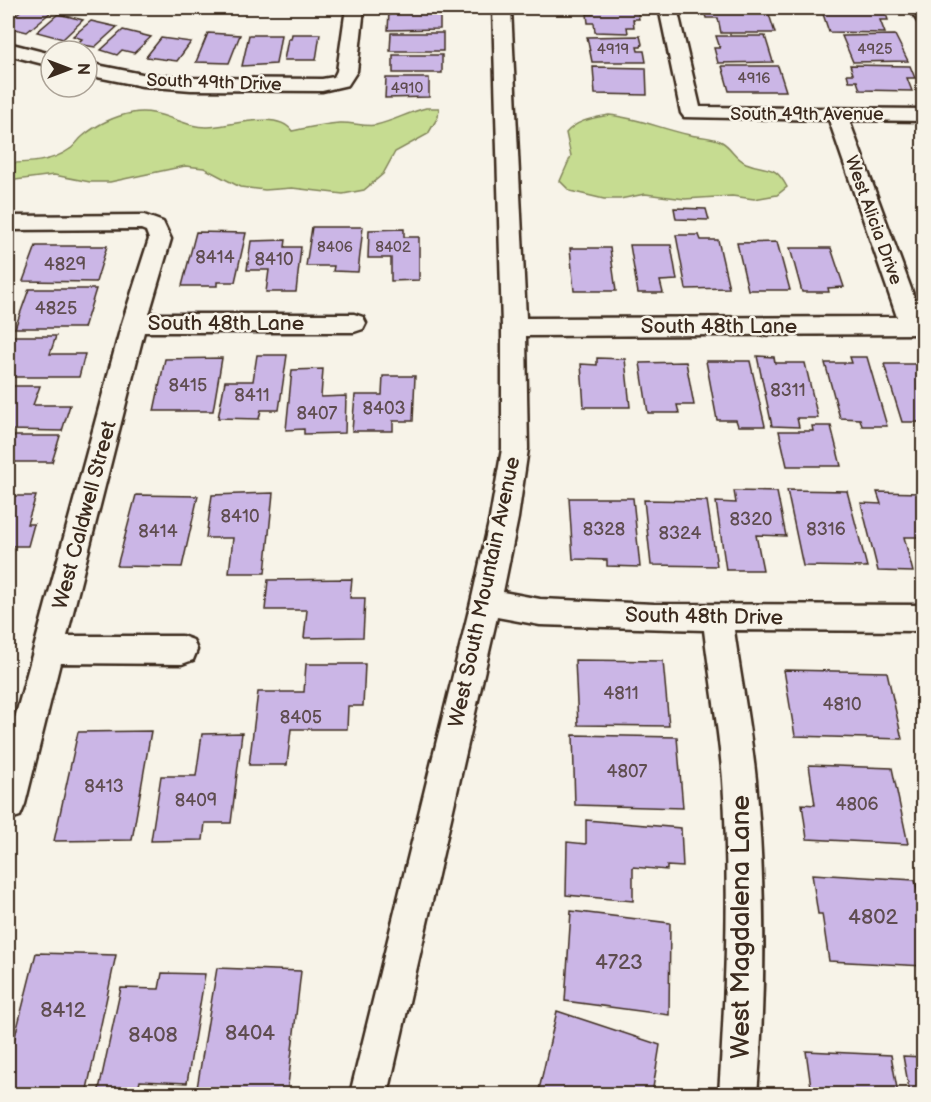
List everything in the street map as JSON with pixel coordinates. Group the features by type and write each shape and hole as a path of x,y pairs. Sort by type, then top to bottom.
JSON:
{"street":[{"name":"South 49th Drive","path":"99,71 142,80 191,84 322,85 341,81 347,71 355,8"},
{"name":"West South Mountain Avenue","path":"369,1095 486,602 504,518 515,449 514,327 502,8"},
{"name":"South 49th Avenue","path":"668,8 691,113 924,115"},
{"path":"918,8 924,18"},
{"path":"8,49 39,57"},
{"name":"West Alicia Drive","path":"837,115 918,325"},
{"name":"West Caldwell Street","path":"8,223 144,222 155,227 160,239 134,323 8,804"},
{"name":"South 48th Lane","path":"134,323 354,323"},
{"name":"South 48th Lane","path":"514,327 918,325"},
{"name":"South 48th Drive","path":"486,602 565,614 924,618"},
{"name":"West Magdalena Lane","path":"717,617 739,777 743,839 744,993 738,1095"},
{"path":"49,649 182,650"}],"green space":[{"path":"426,108 439,108 438,117 428,134 395,152 383,174 364,190 343,194 292,188 265,190 240,187 204,168 185,166 110,182 90,182 54,175 8,181 8,163 32,162 56,157 72,148 83,136 100,125 132,113 152,113 208,127 253,121 276,121 292,131 339,123 376,125"},
{"path":"609,115 680,133 719,140 746,163 774,171 787,187 777,195 754,199 732,196 685,199 645,194 620,199 604,199 570,191 560,181 571,156 566,133 580,122"}],"building":[{"path":"24,8 51,12 27,32 11,28 14,26 8,24 8,21"},
{"path":"592,8 637,8 639,19 633,19 634,27 627,27 628,33 595,32 594,23 588,23 587,14 593,14"},
{"path":"703,8 767,8 775,33 721,33 718,18 706,18"},
{"path":"821,8 884,8 888,20 880,20 885,33 829,32"},
{"path":"389,12 440,12 440,29 388,30"},
{"path":"58,14 83,20 63,39 37,32"},
{"path":"91,21 117,27 99,43 99,39 82,39 73,36"},
{"path":"123,30 151,37 134,53 122,50 117,55 101,50"},
{"path":"208,33 240,35 229,63 196,62"},
{"path":"391,33 443,33 443,51 390,51"},
{"path":"292,34 320,34 316,60 284,60 288,39 291,39"},
{"path":"249,35 281,35 276,64 242,66"},
{"path":"895,35 908,61 853,62 842,36"},
{"path":"640,36 642,44 641,47 637,47 638,51 644,51 646,62 592,62 587,37"},
{"path":"716,36 765,36 773,62 718,63 714,48 720,48"},
{"path":"161,38 191,42 177,61 146,57"},
{"path":"393,55 442,55 442,73 393,73"},
{"path":"850,65 910,66 915,78 907,78 912,91 860,90 857,81 849,81 847,74 853,74"},
{"path":"722,66 778,66 786,91 729,91"},
{"path":"593,67 646,68 647,95 595,94"},
{"path":"386,78 429,78 429,97 385,98"},
{"path":"674,208 706,209 709,220 676,219"},
{"path":"312,227 363,227 358,272 333,271 334,266 306,266"},
{"path":"404,229 404,237 419,237 419,280 391,281 391,258 368,258 369,230"},
{"path":"196,232 246,233 235,282 217,282 217,286 182,286"},
{"path":"676,235 699,235 701,240 718,240 729,288 686,289"},
{"path":"286,240 285,247 301,247 296,292 266,292 269,270 247,270 251,241"},
{"path":"777,242 790,290 748,290 737,243"},
{"path":"630,245 671,245 677,280 660,281 663,293 638,293"},
{"path":"36,246 107,246 96,282 23,281"},
{"path":"570,248 610,248 616,291 574,291"},
{"path":"790,248 831,248 844,287 828,288 829,292 802,292"},
{"path":"29,289 96,289 84,328 15,328"},
{"path":"8,336 56,336 50,354 85,354 79,377 8,377 10,363 8,363"},
{"path":"257,355 287,355 279,410 261,410 259,419 218,418 225,381 253,381"},
{"path":"757,356 774,357 775,363 805,363 818,418 797,418 799,427 772,426"},
{"path":"850,357 867,357 887,426 862,426 860,419 840,418 825,363 852,363"},
{"path":"222,358 213,411 154,411 165,359"},
{"path":"597,358 625,359 630,407 584,407 581,364 597,365"},
{"path":"706,361 750,361 765,426 738,426 736,420 717,420"},
{"path":"686,362 694,405 677,405 679,413 648,413 640,363"},
{"path":"884,364 924,364 924,422 902,422"},
{"path":"323,369 321,397 346,396 345,433 304,434 304,429 286,430 292,370"},
{"path":"383,376 415,376 413,421 393,421 393,431 352,431 355,395 382,395"},
{"path":"8,386 40,386 33,405 70,405 62,431 8,430"},
{"path":"812,426 831,426 841,466 787,466 779,431 813,431"},
{"path":"8,436 60,436 52,462 15,462 8,484"},
{"path":"787,490 847,491 867,567 803,566"},
{"path":"734,491 777,492 786,536 756,535 763,570 726,570 716,502 736,503"},
{"path":"877,492 920,493 924,507 924,537 904,537 913,572 878,571 861,503 881,504"},
{"path":"273,493 265,573 229,573 233,538 206,538 212,495"},
{"path":"136,495 198,496 182,567 117,566"},
{"path":"8,496 36,496 27,524 34,524 28,546 8,546"},
{"path":"569,498 633,498 640,567 607,566 607,560 573,559"},
{"path":"644,500 707,501 717,566 651,565"},
{"path":"352,579 350,598 365,598 363,637 304,638 307,610 265,610 268,580"},
{"path":"575,660 663,661 669,726 578,725"},
{"path":"306,664 365,664 363,706 348,706 347,729 291,729 287,765 249,765 258,692 304,692"},
{"path":"784,670 887,672 902,739 795,736"},
{"path":"151,731 132,840 54,841 78,732"},
{"path":"242,733 231,823 205,823 203,840 151,841 161,776 196,776 202,734"},
{"path":"573,735 677,737 683,808 575,805"},
{"path":"809,765 892,768 908,844 807,839 802,804 815,805"},
{"path":"586,820 681,828 683,867 667,866 667,870 633,867 633,901 566,895 567,842 586,844"},
{"path":"812,874 915,880 924,921 924,966 829,961 822,914 818,914"},
{"path":"571,911 670,923 669,1015 565,1001"},
{"path":"36,953 116,955 86,1094 8,1091 8,1064"},
{"path":"217,968 301,971 287,1094 196,1094"},
{"path":"162,973 205,974 187,1083 140,1081 137,1094 98,1094 121,988 159,989"},
{"path":"557,1011 660,1045 652,1094 538,1094"},
{"path":"806,1051 891,1055 898,1094 812,1094"},
{"path":"903,1056 924,1057 924,1094 910,1094"}]}
